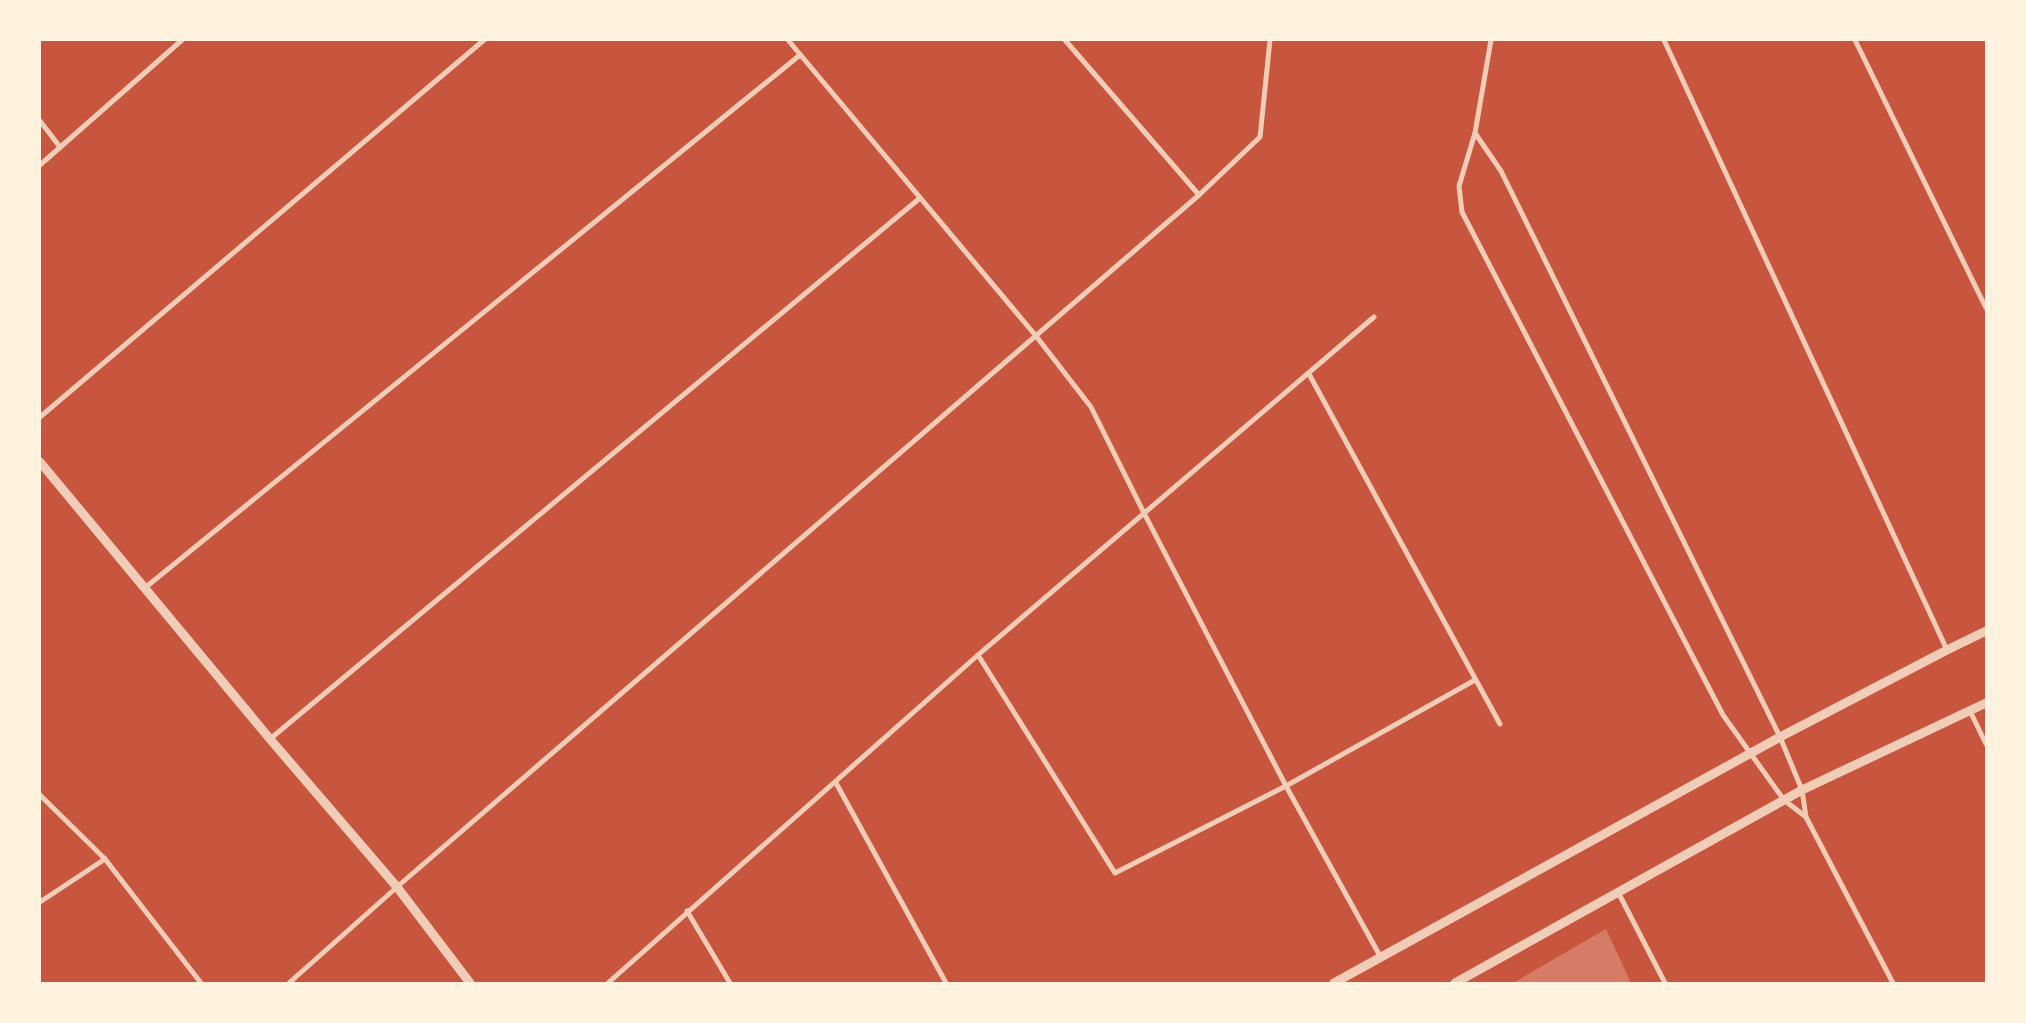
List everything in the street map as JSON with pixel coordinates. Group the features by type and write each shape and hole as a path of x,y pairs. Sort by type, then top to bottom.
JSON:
{"street":[{"path":"40,164 182,40"},
{"path":"40,417 484,40"},
{"path":"788,40 1036,336 1091,407 1286,786 1380,956"},
{"path":"1065,40 1199,195"},
{"path":"289,983 396,887 1199,195 1260,137 1270,40"},
{"path":"1491,40 1475,133 1459,186 1462,212 1723,714 1784,800 1806,817"},
{"path":"1664,40 1947,650"},
{"path":"1854,40 1986,308"},
{"path":"146,587 800,55"},
{"path":"40,121 60,146"},
{"path":"1475,133 1501,171 1780,737 1802,790 1806,817 1893,983"},
{"path":"270,739 920,198"},
{"path":"608,983 978,655 1374,317"},
{"path":"1309,374 1500,724"},
{"path":"40,462 146,587 270,739 396,887 470,983"},
{"path":"1334,983 1780,737 1947,650 1986,632"},
{"path":"978,655 1115,873 1286,786 1475,680"},
{"path":"1455,983 1802,790 1986,703"},
{"path":"1970,711 1986,744"},
{"path":"836,782 946,983"},
{"path":"40,795 105,859 201,983"},
{"path":"40,902 105,859"},
{"path":"1618,892 1665,983"},
{"path":"688,911 730,983"}],"building":[{"path":"1606,929 1631,983 1513,983"}]}
